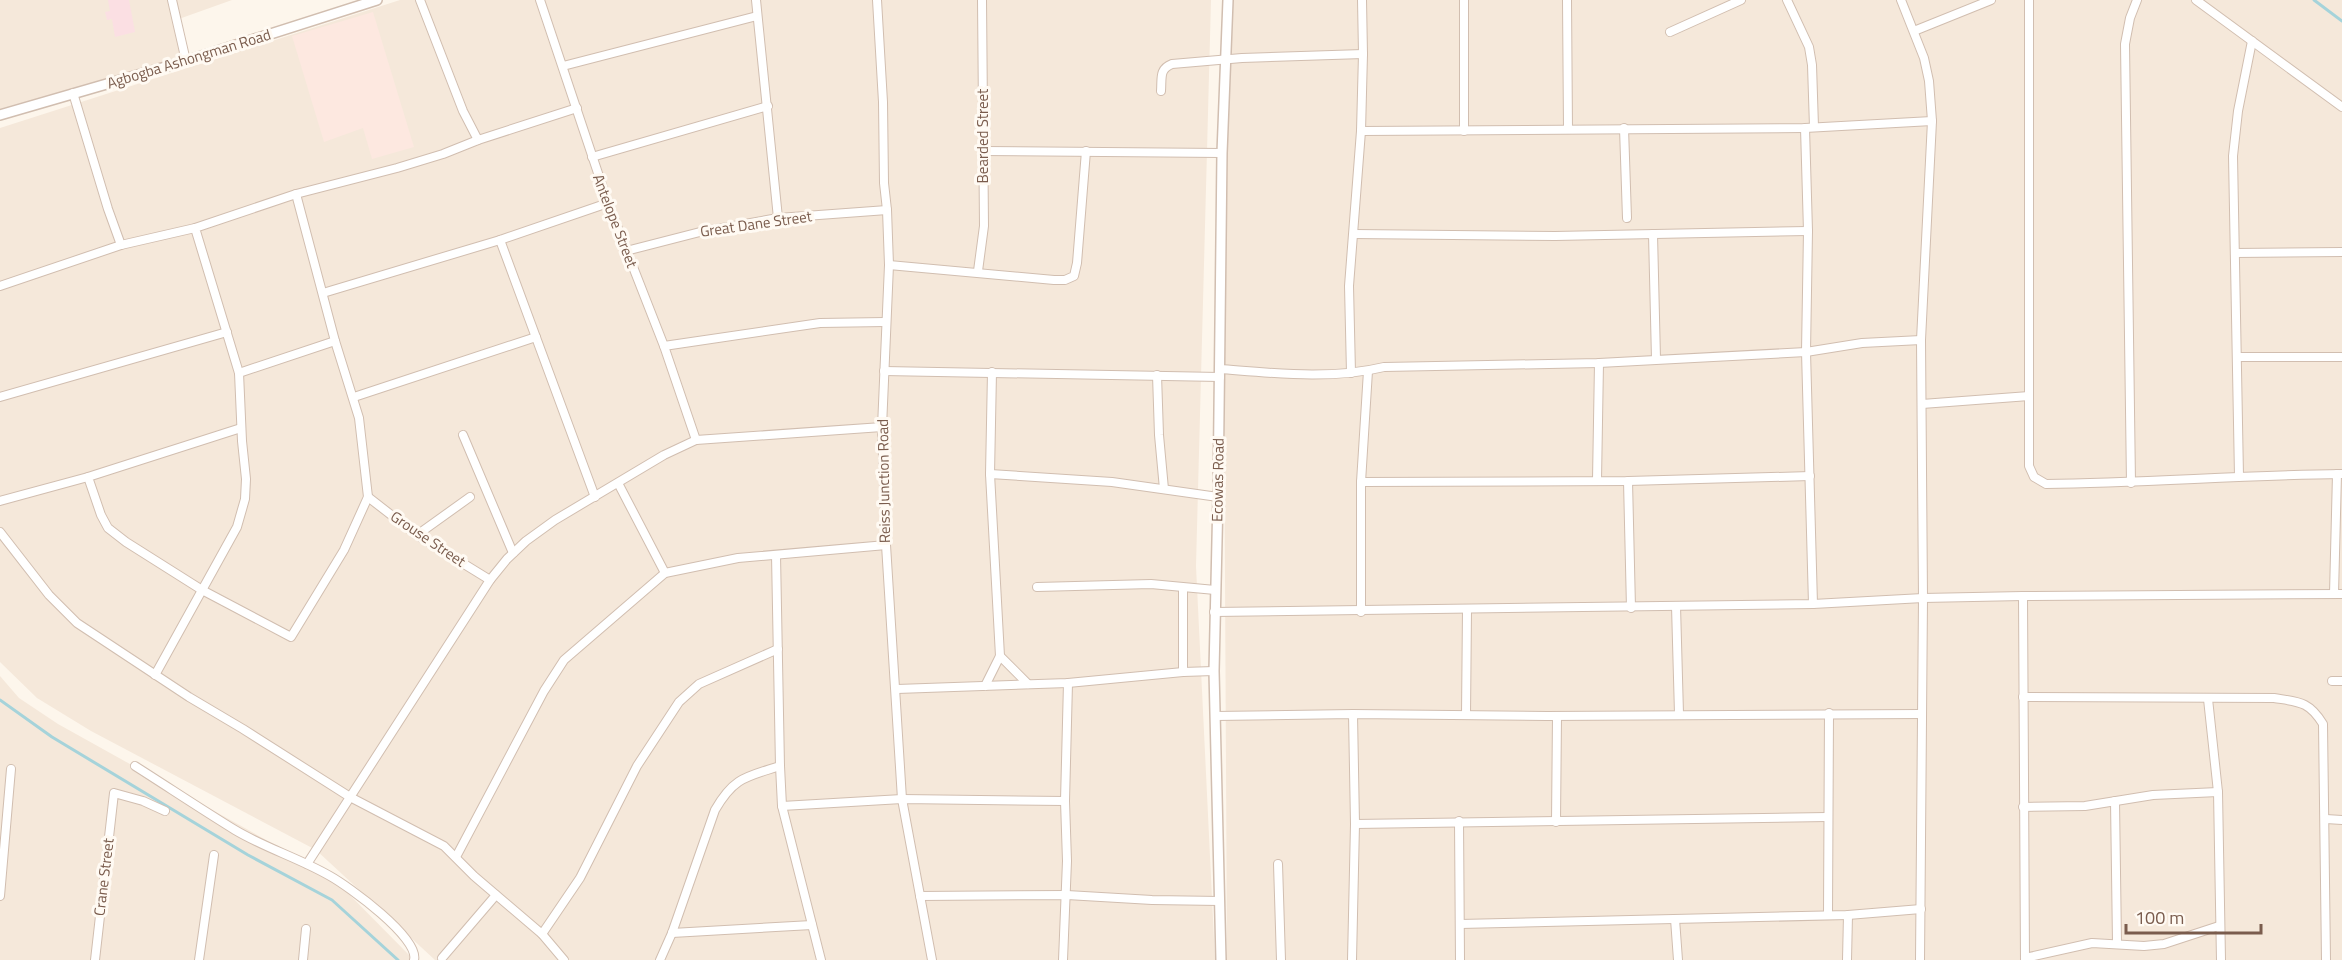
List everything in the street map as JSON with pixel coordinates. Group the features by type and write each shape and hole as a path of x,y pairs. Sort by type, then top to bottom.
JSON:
{"street":[{"path":"172,0 186,61"},
{"name":"Agbogba Ashongman Road","path":"0,115 186,61 377,0"},
{"path":"420,0 463,111 478,140"},
{"name":"Antelope Street","path":"540,0 592,158 664,346 696,440"},
{"path":"756,0 778,218"},
{"name":"Reiss Junction Road","path":"877,0 889,265 882,427 886,545 897,689 902,799 932,960"},
{"name":"Bearded Street","path":"978,271 983,241 982,0"},
{"name":"Ecowas Road","path":"1221,960 1214,612 1218,497 1222,153 1228,0"},
{"path":"1351,373 1349,286 1361,131 1364,54 1362,0"},
{"path":"1464,0 1464,131"},
{"path":"1567,0 1568,129"},
{"path":"1670,32 1741,0"},
{"path":"1787,0 1809,47 1812,65 1814,127"},
{"path":"1901,0 1924,58 1929,81 1932,122 1921,340 1923,598 1920,960"},
{"path":"1914,31 1991,0"},
{"path":"1214,612 1631,608 2023,596 2338,594 2339,474 2239,476 2131,483 2046,484 2034,477 2029,466 2029,0"},
{"path":"2131,483 2125,44 2130,18 2137,0"},
{"path":"2196,0 2342,107"},
{"path":"563,66 758,16"},
{"path":"2239,476 2233,156 2238,111 2252,41"},
{"path":"1161,91 1162,71 1172,64 1364,54"},
{"path":"73,93 121,245"},
{"path":"592,158 768,106"},
{"path":"0,286 121,245 195,228 296,194 397,168 577,108"},
{"path":"1361,131 1804,128 1932,122"},
{"path":"1624,128 1627,218"},
{"path":"1804,128 1808,231 1806,352 1813,604"},
{"path":"983,151 1222,153"},
{"path":"889,265 978,271 1054,280 1065,280 1074,276 1086,152"},
{"path":"88,477 108,528 202,590 291,637 344,550 368,497 359,418 335,341 296,194"},
{"path":"323,293 500,240 608,203"},
{"name":"Great Dane Street","path":"626,251 700,232 778,218 887,210"},
{"path":"155,675 237,527 245,499 246,479 239,373 195,228"},
{"path":"1354,234 1490,236 1808,231"},
{"path":"1653,234 1656,359"},
{"path":"500,240 595,497"},
{"path":"2235,253 2342,252"},
{"path":"664,346 820,323 885,322"},
{"path":"0,397 227,332"},
{"path":"354,397 536,337"},
{"path":"884,371 1157,375 1351,373 1384,367 1599,363 1806,352 1862,343 1921,340"},
{"path":"239,373 335,341"},
{"path":"2238,357 2342,357"},
{"path":"1597,480 1599,363"},
{"path":"1360,612 1361,482 1368,371"},
{"path":"985,686 1000,656 990,474 992,372"},
{"path":"1157,375 1158,427 1164,489"},
{"path":"1922,404 2030,396"},
{"path":"307,864 490,579 513,553 555,520 664,455 696,440 882,427"},
{"path":"0,501 88,477 241,428"},
{"path":"464,435 513,553"},
{"path":"990,474 1112,482 1218,497"},
{"path":"1361,482 1810,476"},
{"path":"1629,480 1631,608"},
{"path":"618,483 665,573"},
{"path":"417,535 470,496"},
{"name":"Grouse Street","path":"368,497 417,535 490,579"},
{"path":"0,532 49,595 77,623 155,675 350,797 434,840 542,934 564,960"},
{"path":"456,857 544,691 564,660 665,573 738,558 886,545"},
{"path":"776,555 782,806 821,960"},
{"path":"1037,587 1151,584 1215,590"},
{"path":"1183,588 1183,672"},
{"path":"2023,596 2025,959 2080,944 2117,943 2144,946 2164,944 2219,926"},
{"path":"1676,606 1679,714"},
{"path":"1466,715 1467,610"},
{"path":"542,934 580,878 637,766 679,702 699,684 778,649"},
{"path":"1000,656 1028,684"},
{"path":"897,689 1068,683 1214,671"},
{"path":"2332,681 2342,681"},
{"path":"1063,960 1066,895 1065,801 1068,683"},
{"path":"2024,697 2274,698 2303,703 2315,711 2323,724 2326,960"},
{"path":"2208,699 2218,792 2221,960"},
{"path":"1827,915 1829,713"},
{"path":"1352,960 1355,824 1353,714"},
{"path":"1215,716 1922,714"},
{"path":"1556,822 1557,716"},
{"path":"135,765 237,831 331,876 398,929 414,951 414,960"},
{"path":"660,960 672,933 715,810 725,793 740,778 780,766"},
{"path":"0,896 3,813 11,769"},
{"path":"2023,807 2085,806 2153,795 2218,792"},
{"name":"Crane Street","path":"95,960 114,793 143,801 165,812"},
{"path":"782,806 902,799 1065,801"},
{"path":"2115,801 2117,943"},
{"path":"1355,824 1827,817"},
{"path":"2326,819 2342,820"},
{"path":"1459,821 1460,960"},
{"path":"199,960 214,855"},
{"path":"1278,864 1281,960"},
{"path":"442,958 496,895"},
{"path":"920,896 1066,895 1220,901"},
{"path":"1460,924 1848,915 1921,909"},
{"path":"1848,915 1848,960"},
{"path":"1675,920 1678,960"},
{"path":"672,933 812,925"},
{"path":"303,960 306,929"}],"shaded area":[{"path":"0,0 171,0 186,61 0,114"},
{"path":"108,0 129,0 135,32 115,37 112,19 107,20 105,12 110,11"},
{"path":"177,0 232,0 176,20"},
{"path":"400,0 1211,0 1196,566 1215,960 435,960 316,850 91,731 37,698 0,662 0,128"},
{"path":"1222,0 2342,0 2342,960 1227,960"},
{"path":"373,12 414,147 372,159 363,128 324,142 292,36"},
{"path":"0,676 19,698 58,724 331,876 412,958 411,960 0,960"}],"waterway":[{"path":"2314,0 2342,21"},
{"path":"0,700 52,737 248,855 332,900 398,960"}]}
